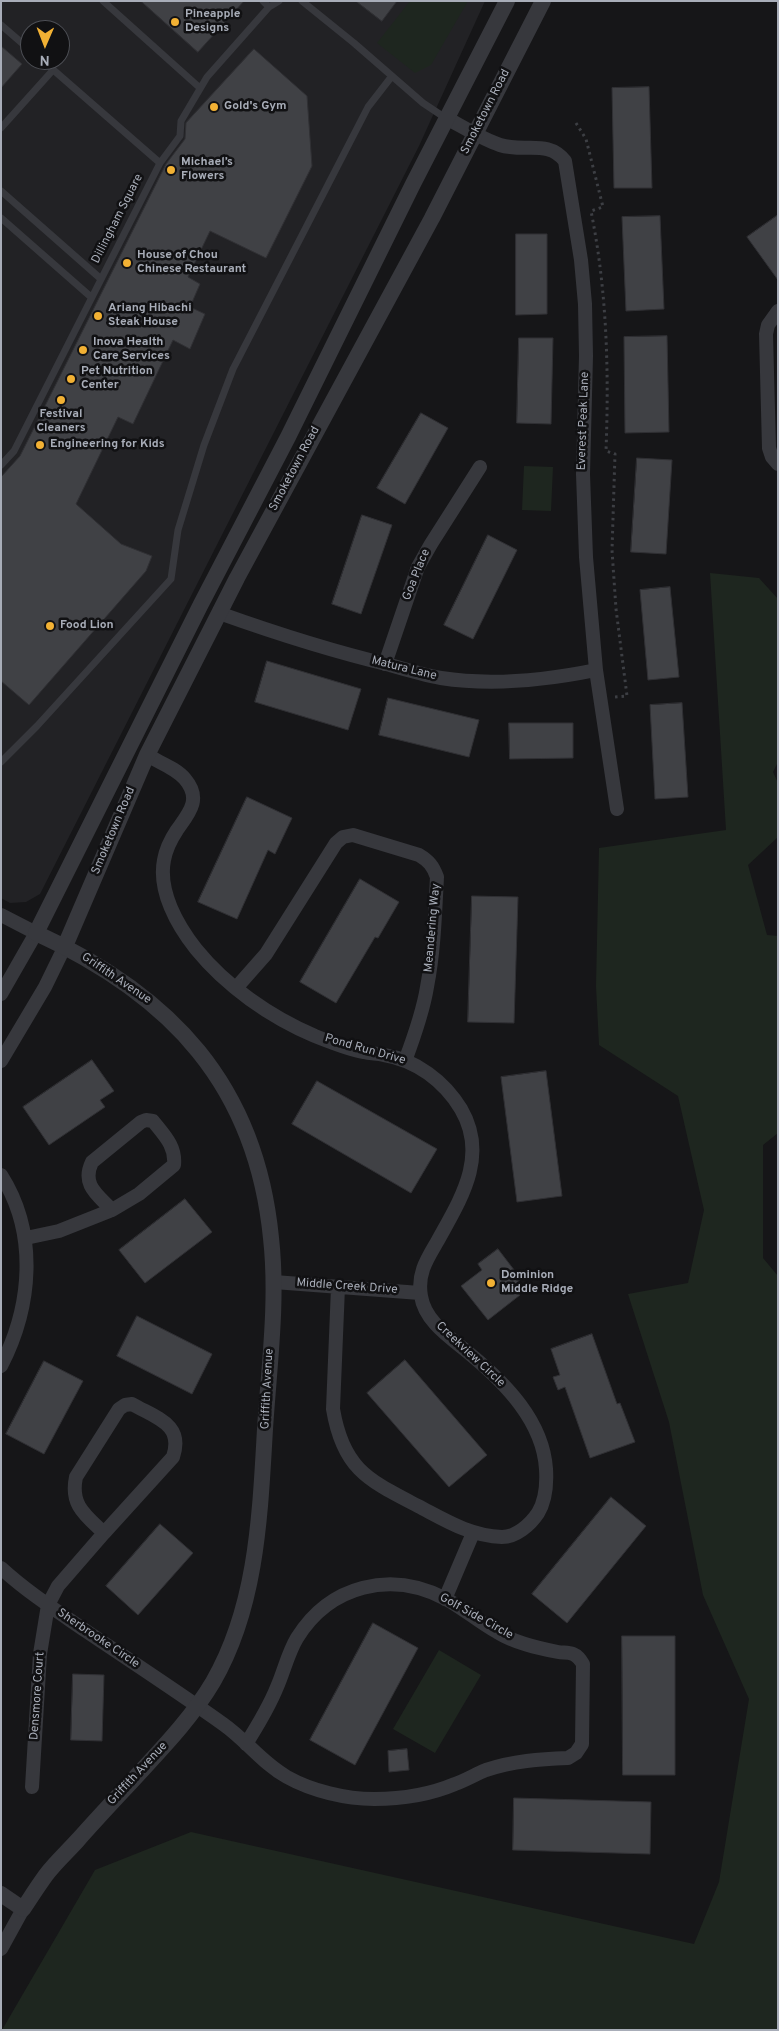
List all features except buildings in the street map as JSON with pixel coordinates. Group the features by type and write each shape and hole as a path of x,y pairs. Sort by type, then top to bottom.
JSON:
{"street":[{"name":"Smoketown Road","path":"36,933 507,1"},
{"name":"Smoketown Road","path":"65,946 146,755 219,613 432,218 543,1"},
{"name":"Everest Peak Lane","path":"448,119 501,145 554,150 565,161 581,260 585,304 586,356 583,474 586,557 596,670 617,809"},
{"path":"778,312 768,325 766,334 769,448 772,457 778,464"},
{"name":"Goa Place","path":"385,664 418,567 480,468"},
{"name":"Matura Lane","path":"219,613 287,637 442,678 485,681 528,680 596,670"},
{"name":"Pond Run Drive","path":"146,755 180,774 190,787 193,796 192,808 169,844 164,861 163,878 166,896 178,922 193,946 212,968 236,988 280,1018 313,1035 346,1048 405,1061 432,1076 462,1111 469,1129 473,1151 471,1170 466,1188 424,1263 420,1278 420,1293"},
{"name":"Meandering Way","path":"236,988 266,954 336,843 343,837 353,835 419,855 428,860 437,877 433,946 427,988 417,1029 405,1061"},
{"name":"Griffith Avenue","path":"1,915 65,946 124,981 147,998 197,1048 218,1078 236,1110 256,1160 272,1237 274,1282 262,1488 255,1551 243,1613 230,1648 213,1682 179,1730 47,1873 23,1909"},
{"path":"1,994 36,933"},
{"path":"1,1061 41,994 65,946"},
{"path":"26,1238 59,1231 112,1210 139,1194 174,1165 175,1155 172,1145 153,1122 146,1120 140,1122 92,1162 88,1171 90,1186 112,1210"},
{"path":"1,1175 9,1187 19,1211 26,1238 27,1253 26,1277 21,1309 14,1334 1,1366"},
{"name":"Middle Creek Drive","path":"274,1282 420,1293"},
{"name":"Creekview Circle","path":"338,1287 333,1409 336,1429 342,1444 360,1471 375,1484 473,1533 492,1537 509,1537 524,1528 536,1516 544,1502 546,1481 543,1450 533,1423 510,1392 492,1373 448,1337 436,1324 426,1310 420,1293"},
{"name":"Densmore Court","path":"32,1787 40,1654 48,1606 58,1586 173,1457 177,1446 175,1436 168,1424 132,1404 125,1405 119,1409 76,1477 73,1489 75,1500 83,1512 104,1533"},
{"path":"445,1599 473,1533"},
{"name":"Sherbrooke Circle","path":"1,1568 18,1584 48,1606 197,1706"},
{"name":"Golf Side Circle","path":"197,1706 226,1725 268,1765 287,1777 308,1786 344,1796 372,1799 400,1798 428,1793 511,1763 568,1758 576,1753 582,1744 583,1664 578,1656 572,1653 560,1653 532,1646 500,1634 445,1599 425,1590 398,1585 375,1585 357,1588 338,1597 320,1609 308,1621 296,1639 262,1720 246,1744"},
{"path":"1,1894 23,1909 1,1949"}],"lane":[{"path":"102,1 200,88"},
{"path":"262,1 269,7"},
{"name":"Dillingham Square","path":"1,465 14,451 160,163 180,136 181,121 206,77 269,7 279,1"},
{"path":"302,1 423,103 448,119"},
{"path":"1,25 20,41"},
{"path":"1,128 53,70 160,163"},
{"path":"1,762 44,719 171,579 178,530 204,445 233,369 368,107 392,76"},
{"path":"1,190 101,279"},
{"path":"1,218 91,297"}],"path":[{"path":"576,124 586,139 603,207 591,211 602,272 606,328 608,384 606,451 616,454 612,550 616,608 627,696 614,697 616,705"}],"shaded area":[{"path":"1,1 485,1 419,146 40,894 26,902 10,903 1,898"},
{"path":"410,1 468,1 431,65 415,73 377,43"},
{"path":"524,466 553,467 551,511 522,510"},
{"path":"710,573 759,578 778,599 778,762 773,772 778,783 778,837 748,865 767,935 778,936 778,1133 763,1145 763,1258 778,1276 778,2030 2,2030 95,1870 191,1832 694,1944 719,1882 749,1699 703,1595 669,1422 628,1294 688,1283 704,1210 678,1096 599,1045 596,986 599,848 726,830"},
{"path":"439,1650 481,1675 435,1753 393,1729"}],"place":[{"name":"Pineapple Designs","path":"175,22"},
{"name":"Gold's Gym","path":"214,107"},
{"name":"Michael’s Flowers","path":"171,170"},
{"name":"House of Chou Chinese Restaurant","path":"127,263"},
{"name":"Ariang Hibachi Steak House","path":"98,316"},
{"name":"Inova Health Care Services","path":"83,350"},
{"name":"Pet Nutrition Center","path":"71,379"},
{"name":"Festival Cleaners","path":"61,400"},
{"name":"Engineering for Kids","path":"40,445"},
{"name":"Food Lion","path":"50,626"},
{"name":"Dominion Middle Ridge","path":"491,1283"}]}
